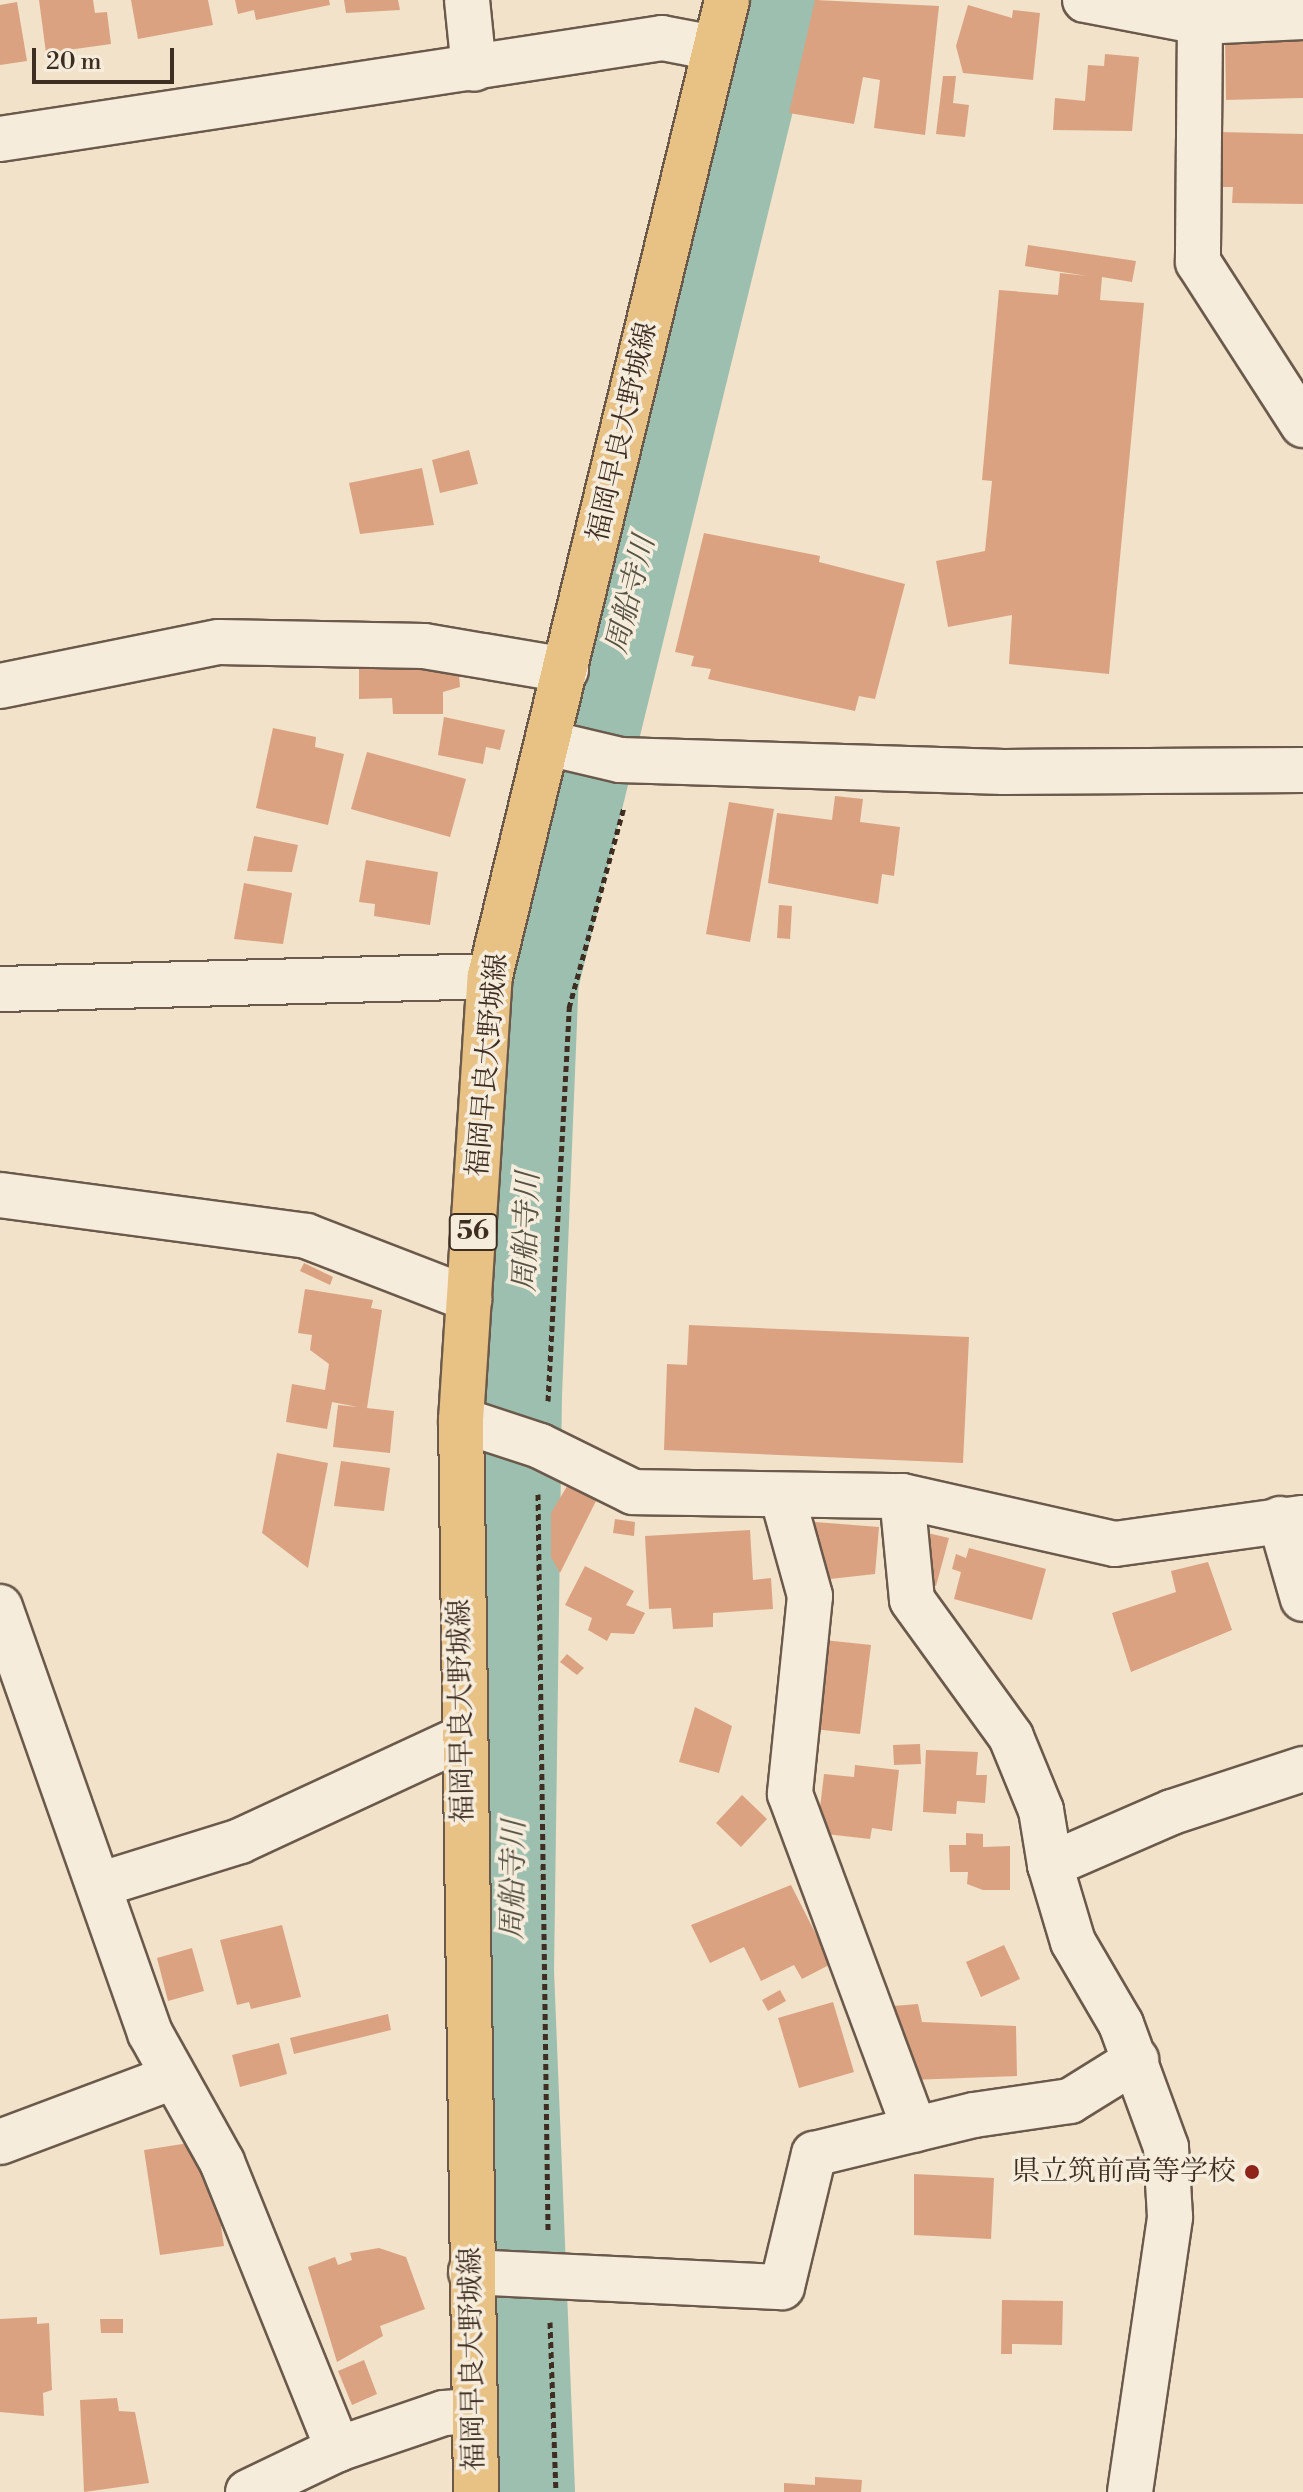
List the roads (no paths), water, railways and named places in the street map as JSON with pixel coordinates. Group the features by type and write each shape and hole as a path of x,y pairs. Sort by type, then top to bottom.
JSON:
{"main road":[{"name":"福岡早良大野城線","path":"476,2492 462,1738 461,1420 490,976 727,0"}],"street":[{"path":"467,0 474,69"},
{"path":"1085,0 1200,22 1303,17"},
{"path":"1200,22 1198,262 1303,425"},
{"path":"0,139 662,38 715,48"},
{"path":"0,686 219,642 424,646 566,670"},
{"path":"548,743 629,760 1004,772 1303,770"},
{"path":"0,989 490,976"},
{"path":"0,1195 306,1236 469,1299"},
{"path":"461,1420 545,1435 633,1492 902,1496 1115,1544 1292,1519 1303,1599"},
{"path":"782,1495 810,1596 790,1794 915,2130"},
{"path":"902,1496 912,1600 1011,1737 1041,1810 1050,1865 1073,1942 1136,2060 1166,2147 1170,2217 1130,2492"},
{"path":"0,1607 170,2078 222,2162 338,2449"},
{"path":"99,1885 240,1841 462,1738"},
{"path":"1050,1865 1172,1812 1303,1769"},
{"path":"471,2272 782,2287 814,2154 915,2130 1070,2101 1136,2060"},
{"path":"0,2142 170,2078"},
{"path":"248,2492 338,2449 444,2413 473,2411"}],"waterway":[{"name":"周船寺川","path":"533,2492 512,1972 520,1395 537,980 777,0"}],"place":[{"name":"県立筑前高等学校","path":"1252,2172"}]}
